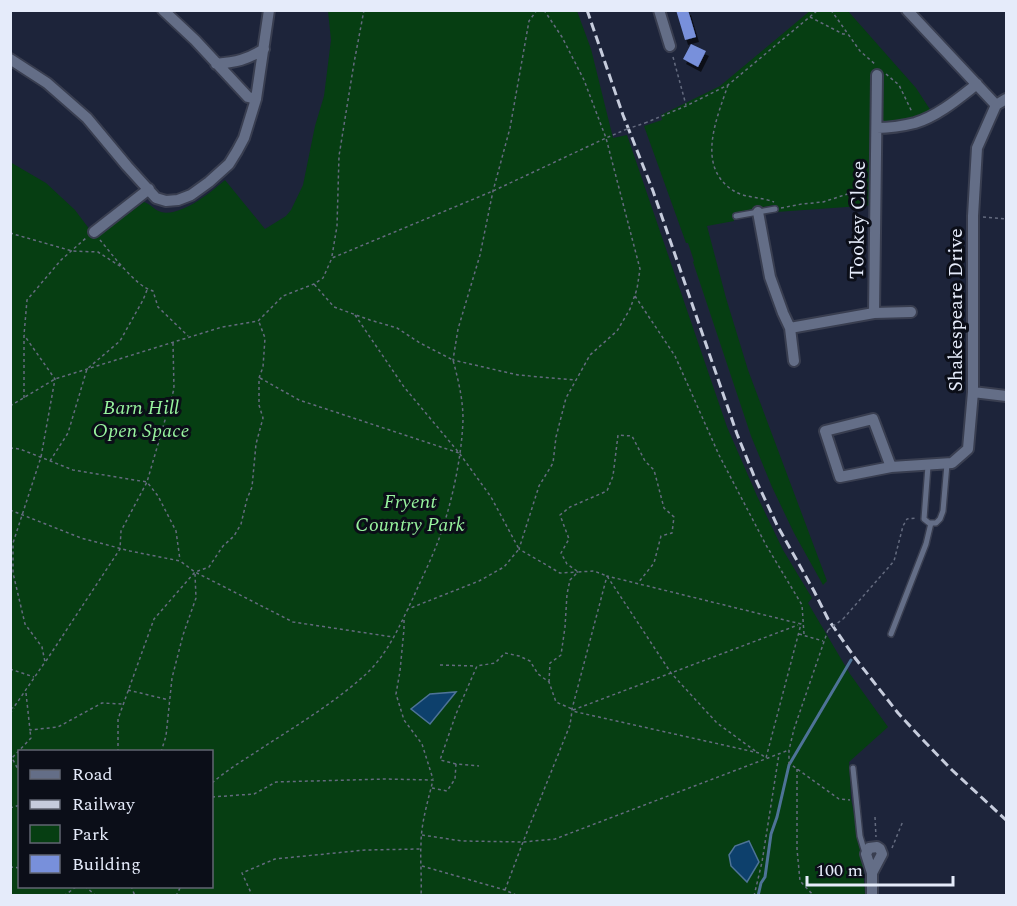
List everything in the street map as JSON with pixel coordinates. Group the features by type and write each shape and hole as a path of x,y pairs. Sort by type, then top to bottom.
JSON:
{"street":[{"path":"163,10 195,40 248,97 256,99"},
{"path":"10,59 46,83 87,118 153,194 166,201 178,200 209,182 229,164 244,138 256,99 269,10"},
{"path":"659,10 670,46"},
{"path":"907,10 996,105 1006,99"},
{"path":"216,64 239,61 264,49"},
{"name":"Tookey Close","path":"874,313 877,75"},
{"path":"877,129 918,122 949,105 977,84"},
{"name":"Shakespeare Drive","path":"947,464 952,464 968,449 973,392 973,216 977,148 996,105"},
{"path":"94,232 153,194"},
{"path":"758,212 770,277 790,328 794,361"},
{"path":"790,328 874,313 911,312"},
{"path":"973,392 1006,396"},
{"path":"891,467 873,419 825,431 840,477 891,467 947,464"},
{"path":"872,873 866,854 873,846 879,850 872,873 872,896"}],"lane":[{"path":"736,216 775,209"},
{"path":"928,466 924,519 929,523 936,523 943,512 947,464"},
{"path":"891,634 926,544 931,523"},
{"path":"853,768 860,836 866,854"}],"path":[{"path":"10,406 24,400 55,380 87,369 189,336 258,321 283,296 323,278 332,258 337,226 339,156 364,10"},
{"path":"213,782 224,772 271,743 366,675 394,637 437,544 460,454 463,417 460,388 453,360 458,329 480,255 493,190 510,128 529,21 537,10"},
{"path":"407,610 504,567 519,549 539,486 553,463 556,437 566,398 590,355 617,331 635,295 640,269 606,138 584,80 562,37 544,10"},
{"path":"332,258 493,190 606,138 686,106 728,85 818,10"},
{"path":"809,17 847,34"},
{"path":"670,46 686,106"},
{"path":"728,85 714,126 711,145 714,165 722,181 734,191 773,201 775,209 823,202 876,185"},
{"path":"973,216 1006,219"},
{"path":"24,400 24,334 27,300 61,260 94,232 126,271"},
{"path":"10,233 72,250 99,252 147,289 153,291 158,307 189,336"},
{"path":"314,284 334,307 397,328 453,360 518,375 576,380"},
{"path":"50,461 68,433 87,369 120,341 147,289"},
{"path":"635,295 675,356 719,455 766,545 802,605 804,634"},
{"path":"354,315 404,387 460,454 491,497 519,549 560,573 594,571 801,624"},
{"path":"118,750 117,719 154,619 195,572 209,567 241,525 252,487 256,444 263,418 260,405 260,378 266,338 258,321"},
{"path":"24,334 55,380 41,457 14,543 13,573 25,624 42,647 45,662"},
{"path":"10,713 120,549 121,531 147,482 174,389 173,343"},
{"path":"260,378 299,400 460,454"},
{"path":"578,572 567,564 561,553 569,539 561,515 570,507 607,491 613,476 618,435 632,436 645,461 654,470 663,508 674,517 672,533 661,536 654,563 638,583"},
{"path":"10,448 20,449 73,470 147,482 158,496 176,531 180,561"},
{"path":"10,510 81,538 120,549 180,561 195,572 293,622 394,637"},
{"path":"857,801 839,799 789,763 789,750 828,630 843,620 894,561 907,519 924,516"},
{"path":"162,750 166,736 175,668 183,635 196,598 195,572"},
{"path":"578,572 570,580 567,594 561,655 550,663 549,682 556,702 572,710 759,753"},
{"path":"607,576 671,673 717,723 766,758"},
{"path":"505,890 570,726 572,710 607,576"},
{"path":"404,617 396,694 404,720 422,744 433,780 422,835 421,896"},
{"path":"572,710 801,624"},
{"path":"766,758 801,624"},
{"path":"798,634 824,642"},
{"path":"440,665 477,666 495,663 505,653 530,661 538,674 549,682"},
{"path":"477,666 456,714 440,760 479,766"},
{"path":"10,669 35,677"},
{"path":"20,750 31,738 26,690"},
{"path":"128,690 170,700"},
{"path":"30,730 58,727 102,703 123,704"},
{"path":"10,709 14,707"},
{"path":"422,835 462,841 523,842 555,839 789,750"},
{"path":"18,752 12,758 18,769"},
{"path":"754,896 762,862 779,753"},
{"path":"431,788 447,790 455,779 456,764"},
{"path":"797,768 797,849 800,881 814,896"},
{"path":"213,797 254,794 276,782 433,780"},
{"path":"875,817 879,850 890,853 903,821"},
{"path":"238,896 252,895 242,873 276,859 364,850 421,849"},
{"path":"422,866 505,890 518,896"}],"green space":[{"path":"811,10 848,11 916,88 933,114 877,129 875,205 776,212 774,205 733,213 734,221 707,226 748,370 827,581 823,585 794,533 751,436 688,243 686,243 644,126 662,120 661,115 720,86"},
{"name":"Fryent Country Park","path":"328,11 577,11 591,49 613,138 627,135 727,427 783,550 812,598 808,603 850,674 888,727 849,762 851,799 862,852 865,895 11,895 10,162 46,183 75,210 96,238 144,202 161,212 177,211 195,202 225,180 265,229 286,216 303,185 315,126 324,96 331,40"}],"water":[{"path":"456,692 430,724 411,709 430,694"},
{"path":"749,841 759,862 747,882 731,866 729,855 735,846"}],"building":[{"path":"676,10 688,10 696,37 685,40"},
{"path":"691,44 706,51 698,67 683,59"}],"waterway":[{"path":"758,896 765,877 771,834 789,765 851,660"}],"railway":[{"path":"587,10 623,115 653,191 737,434 777,525 828,619 855,658 898,713 922,739 1006,820"}],"park label":[{"name":"Barn Hill Open Space","path":"141,418"}]}
